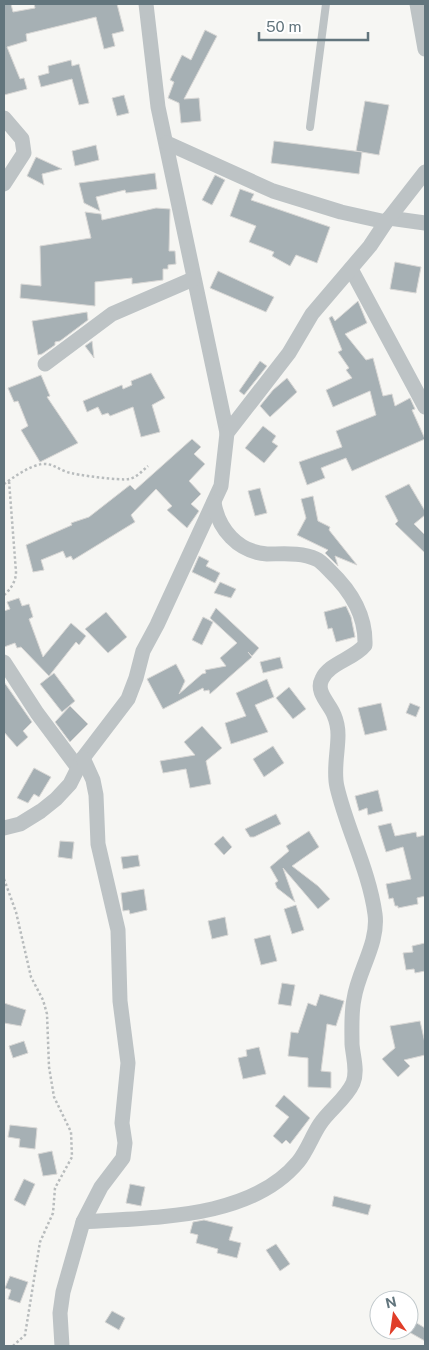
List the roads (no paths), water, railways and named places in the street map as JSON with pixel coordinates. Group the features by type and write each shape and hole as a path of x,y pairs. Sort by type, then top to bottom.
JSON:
{"street":[{"path":"4,828 20,824 42,811 70,784 81,763 128,699 143,651 158,625 221,486 227,433 193,279 168,143 158,107 146,4"},
{"path":"420,11 425,49"},
{"path":"4,118 22,139 24,153 4,184"},
{"path":"168,143 272,191 341,212 388,220 425,223"},
{"path":"227,433 290,353 312,314 370,246 425,172"},
{"path":"351,269 425,407"},
{"path":"45,364 112,314 193,279"},
{"path":"83,1222 179,1214 218,1208 252,1197 275,1183 298,1162 321,1122 353,1083 356,1072 352,1044 354,1000 361,970 371,945 375,917 356,844 336,786 338,727 334,715 321,693 320,685 328,671 356,656 365,645 363,620 352,596 341,582 317,559 302,555 264,554 250,550 236,542 223,530 216,517 214,502"},
{"path":"4,662 37,713 81,763 95,787 98,844 118,930 120,1001 128,1063 122,1123 125,1143 123,1158 101,1187 83,1222 63,1292 60,1313 62,1346"}],"lane":[{"path":"310,127 326,4"}]}
